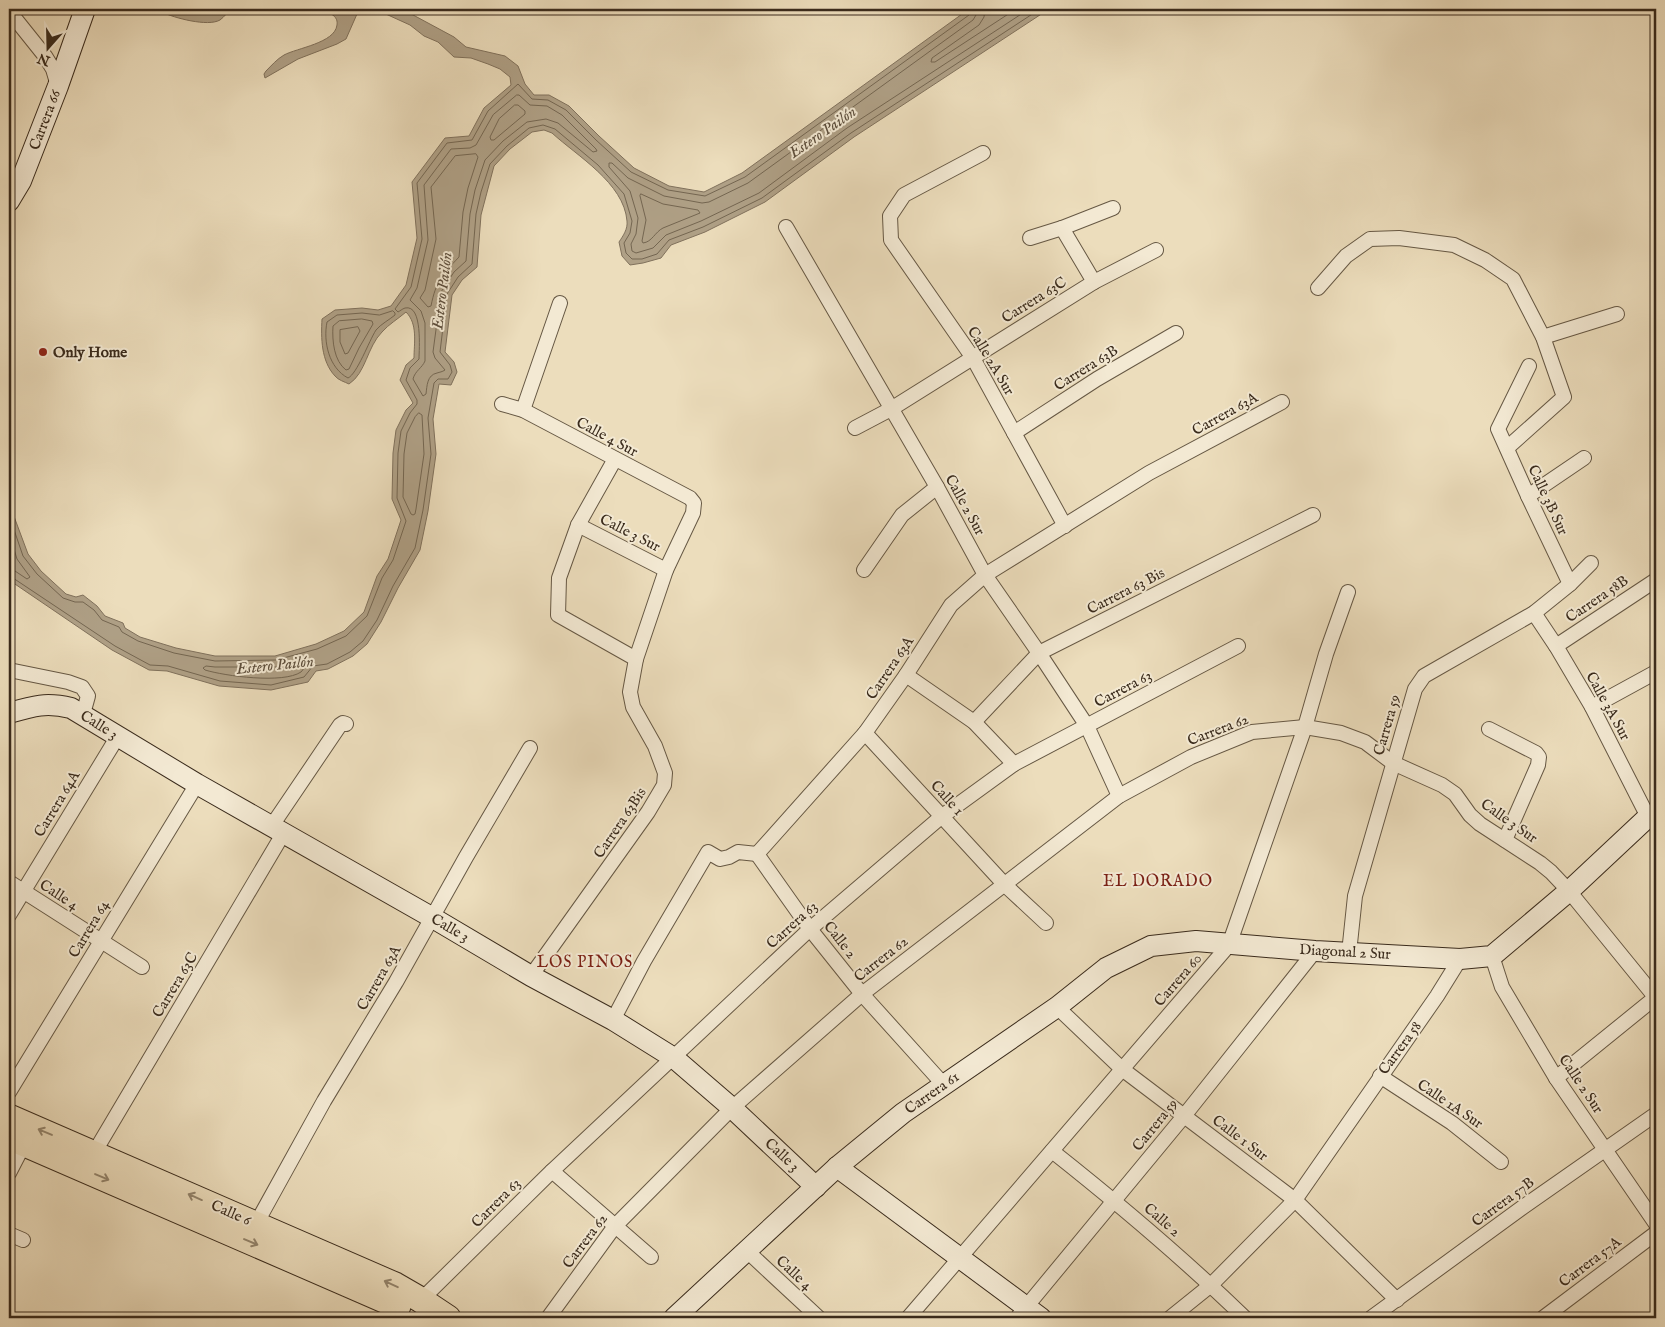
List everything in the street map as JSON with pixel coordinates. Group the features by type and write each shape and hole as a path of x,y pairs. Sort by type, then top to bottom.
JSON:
{"highway":[{"name":"Calle 6","path":"9,1117 395,1285 420,1309 448,1318"},
{"name":"Calle 6","path":"16,1140 412,1313 420,1309"}],"main road":[{"name":"Carrera 66","path":"9,201 21,182 85,9"},
{"name":"Calle 3","path":"9,713 43,704 71,708 83,714 197,784 531,976 613,1020 674,1058 732,1108 816,1187"},
{"path":"1460,959 1492,956 1652,817"},
{"name":"Carrera 61","path":"674,1318 837,1167 903,1113 1056,1008 1106,968 1151,946 1196,941 1230,945"},
{"name":"Diagonal 2 Sur","path":"1230,945 1460,959"},
{"path":"837,1167 960,1258 1028,1315"}],"street":[{"path":"9,11 53,69 58,86"},
{"name":"Calle 2A Sur","path":"983,153 904,195 890,216 891,240 973,358 1065,526"},
{"path":"1030,238 1113,208"},
{"name":"Calle 2 Sur","path":"786,227 937,487 985,575 1087,726 1119,796"},
{"path":"1062,228 1094,282"},
{"path":"1318,288 1346,256 1370,239 1399,238 1454,245 1485,260 1513,279 1543,337 1564,397 1506,448"},
{"name":"Carrera 63C","path":"855,428 890,409 1094,282 1156,250"},
{"path":"523,410 560,303"},
{"path":"1543,337 1617,314"},
{"name":"Carrera 63B","path":"1014,433 1097,380 1176,333"},
{"name":"Calle 3B Sur","path":"1529,366 1498,429 1570,584"},
{"name":"Carrera 63A","path":"757,854 865,733 951,606 985,575 1149,473 1282,402"},
{"name":"Calle 4 Sur","path":"502,404 523,410 690,498 694,503"},
{"path":"1528,496 1584,458"},
{"path":"614,459 578,525 559,578 558,615 636,659"},
{"path":"864,570 902,515 937,487"},
{"name":"Carrera 63Bis","path":"531,976 648,812 664,785 665,773 655,746 632,707 630,692 636,659 666,570 692,513 694,503"},
{"name":"Carrera 63 Bis","path":"974,722 1039,653 1313,515"},
{"name":"Calle 3 Sur","path":"578,525 666,570"},
{"name":"Carrera 59","path":"1350,953 1355,896 1415,689 1424,676 1534,613 1570,584 1591,563"},
{"name":"Carrera 58B","path":"1556,646 1656,580"},
{"name":"Carrera 60","path":"908,1318 1230,945 1348,592"},
{"name":"Calle 3A Sur","path":"1534,613 1592,707 1652,817"},
{"name":"Carrera 63","path":"420,1309 552,1171 810,929 941,817 1014,764 1238,646"},
{"path":"9,670 82,686 88,696 83,714"},
{"path":"1592,707 1656,672"},
{"path":"906,675 974,722 1014,764"},
{"path":"278,830 340,725 342,723 346,724"},
{"name":"Calle 3 Sur","path":"1304,727 1341,733 1365,742 1393,763 1442,785 1455,794 1470,816 1540,863 1569,890 1656,997"},
{"name":"Carrera 62","path":"548,1318 615,1226 732,1108 862,994 1119,796 1191,758 1252,732 1304,727"},
{"path":"1489,729 1536,753 1539,757 1538,765 1506,840"},
{"name":"Calle 1","path":"865,733 1005,885"},
{"name":"Carrera 64A","path":"9,915 118,736"},
{"name":"Carrera 63A","path":"256,1224 324,1101 396,982 530,748"},
{"name":"Carrera 64","path":"9,1092 197,784"},
{"name":"Carrera 63C","path":"94,1153 278,830"},
{"path":"613,1020 644,961 708,852 720,859 738,852 757,854"},
{"name":"Calle 2","path":"757,854 810,929 862,994 944,1085"},
{"name":"Calle 4","path":"9,882 142,967"},
{"path":"1005,885 1046,923"},
{"name":"Carrera 59","path":"1028,1315 1115,1200 1315,951"},
{"name":"Calle 2 Sur","path":"1492,956 1502,987 1556,1078 1656,1224"},
{"name":"Carrera 58","path":"1170,1318 1211,1285 1295,1200 1437,996 1460,959"},
{"path":"1556,1078 1656,997"},
{"name":"Calle 1 Sur","path":"1056,1008 1122,1069 1295,1200 1397,1300"},
{"name":"Calle 1A Sur","path":"1380,1076 1452,1124 1501,1162"},
{"name":"Carrera 57B","path":"1371,1318 1523,1207 1656,1114"},
{"path":"9,1173 16,1140"},
{"name":"Calle 2","path":"1052,1151 1115,1200 1211,1285 1245,1318"},
{"path":"552,1171 651,1257"},
{"name":"Carrera 57A","path":"1543,1318 1656,1233"},
{"path":"9,1234 23,1240"},
{"name":"Calle 4","path":"747,1251 818,1318"}],"water":[{"path":"218,9 231,9 220,20 208,23 182,19 162,12 178,10 214,14"},
{"name":"Estero Pailón","path":"314,9 402,9 454,37 466,47 505,56 518,66 525,84 534,95 549,95 569,106 634,168 669,186 704,192 742,173 969,9 1049,9 854,137 765,202 705,232 671,245 661,258 643,263 630,265 622,256 619,242 627,227 624,207 618,194 598,171 552,133 544,130 532,132 510,149 494,166 481,215 477,267 462,280 452,295 445,352 454,362 457,372 451,385 439,384 433,419 436,454 420,550 381,622 367,644 353,656 328,669 316,671 308,682 271,690 219,686 167,671 149,670 112,650 9,580 9,503 28,554 41,571 66,594 76,597 83,595 97,606 105,616 123,623 125,628 140,637 176,648 215,656 275,656 316,644 344,631 364,612 377,576 388,559 401,520 392,499 393,453 396,430 406,410 413,403 400,380 406,365 414,358 414,328 406,312 388,326 377,338 363,367 349,384 336,377 330,370 324,356 322,319 335,310 362,308 378,310 391,306 406,285 417,238 412,182 445,138 469,136 484,108 511,85 510,77 500,69 471,58 454,57 438,42 424,36 410,25 377,10 357,14 346,39 298,59 265,78 264,74 266,71 281,57 323,41 335,31 337,25 336,18 330,13"}],"place":[{"name":"Only Home","path":"43,352"}],"district":[{"name":"EL DORADO","path":"1158,882"},
{"name":"LOS PINOS","path":"585,963"}]}
